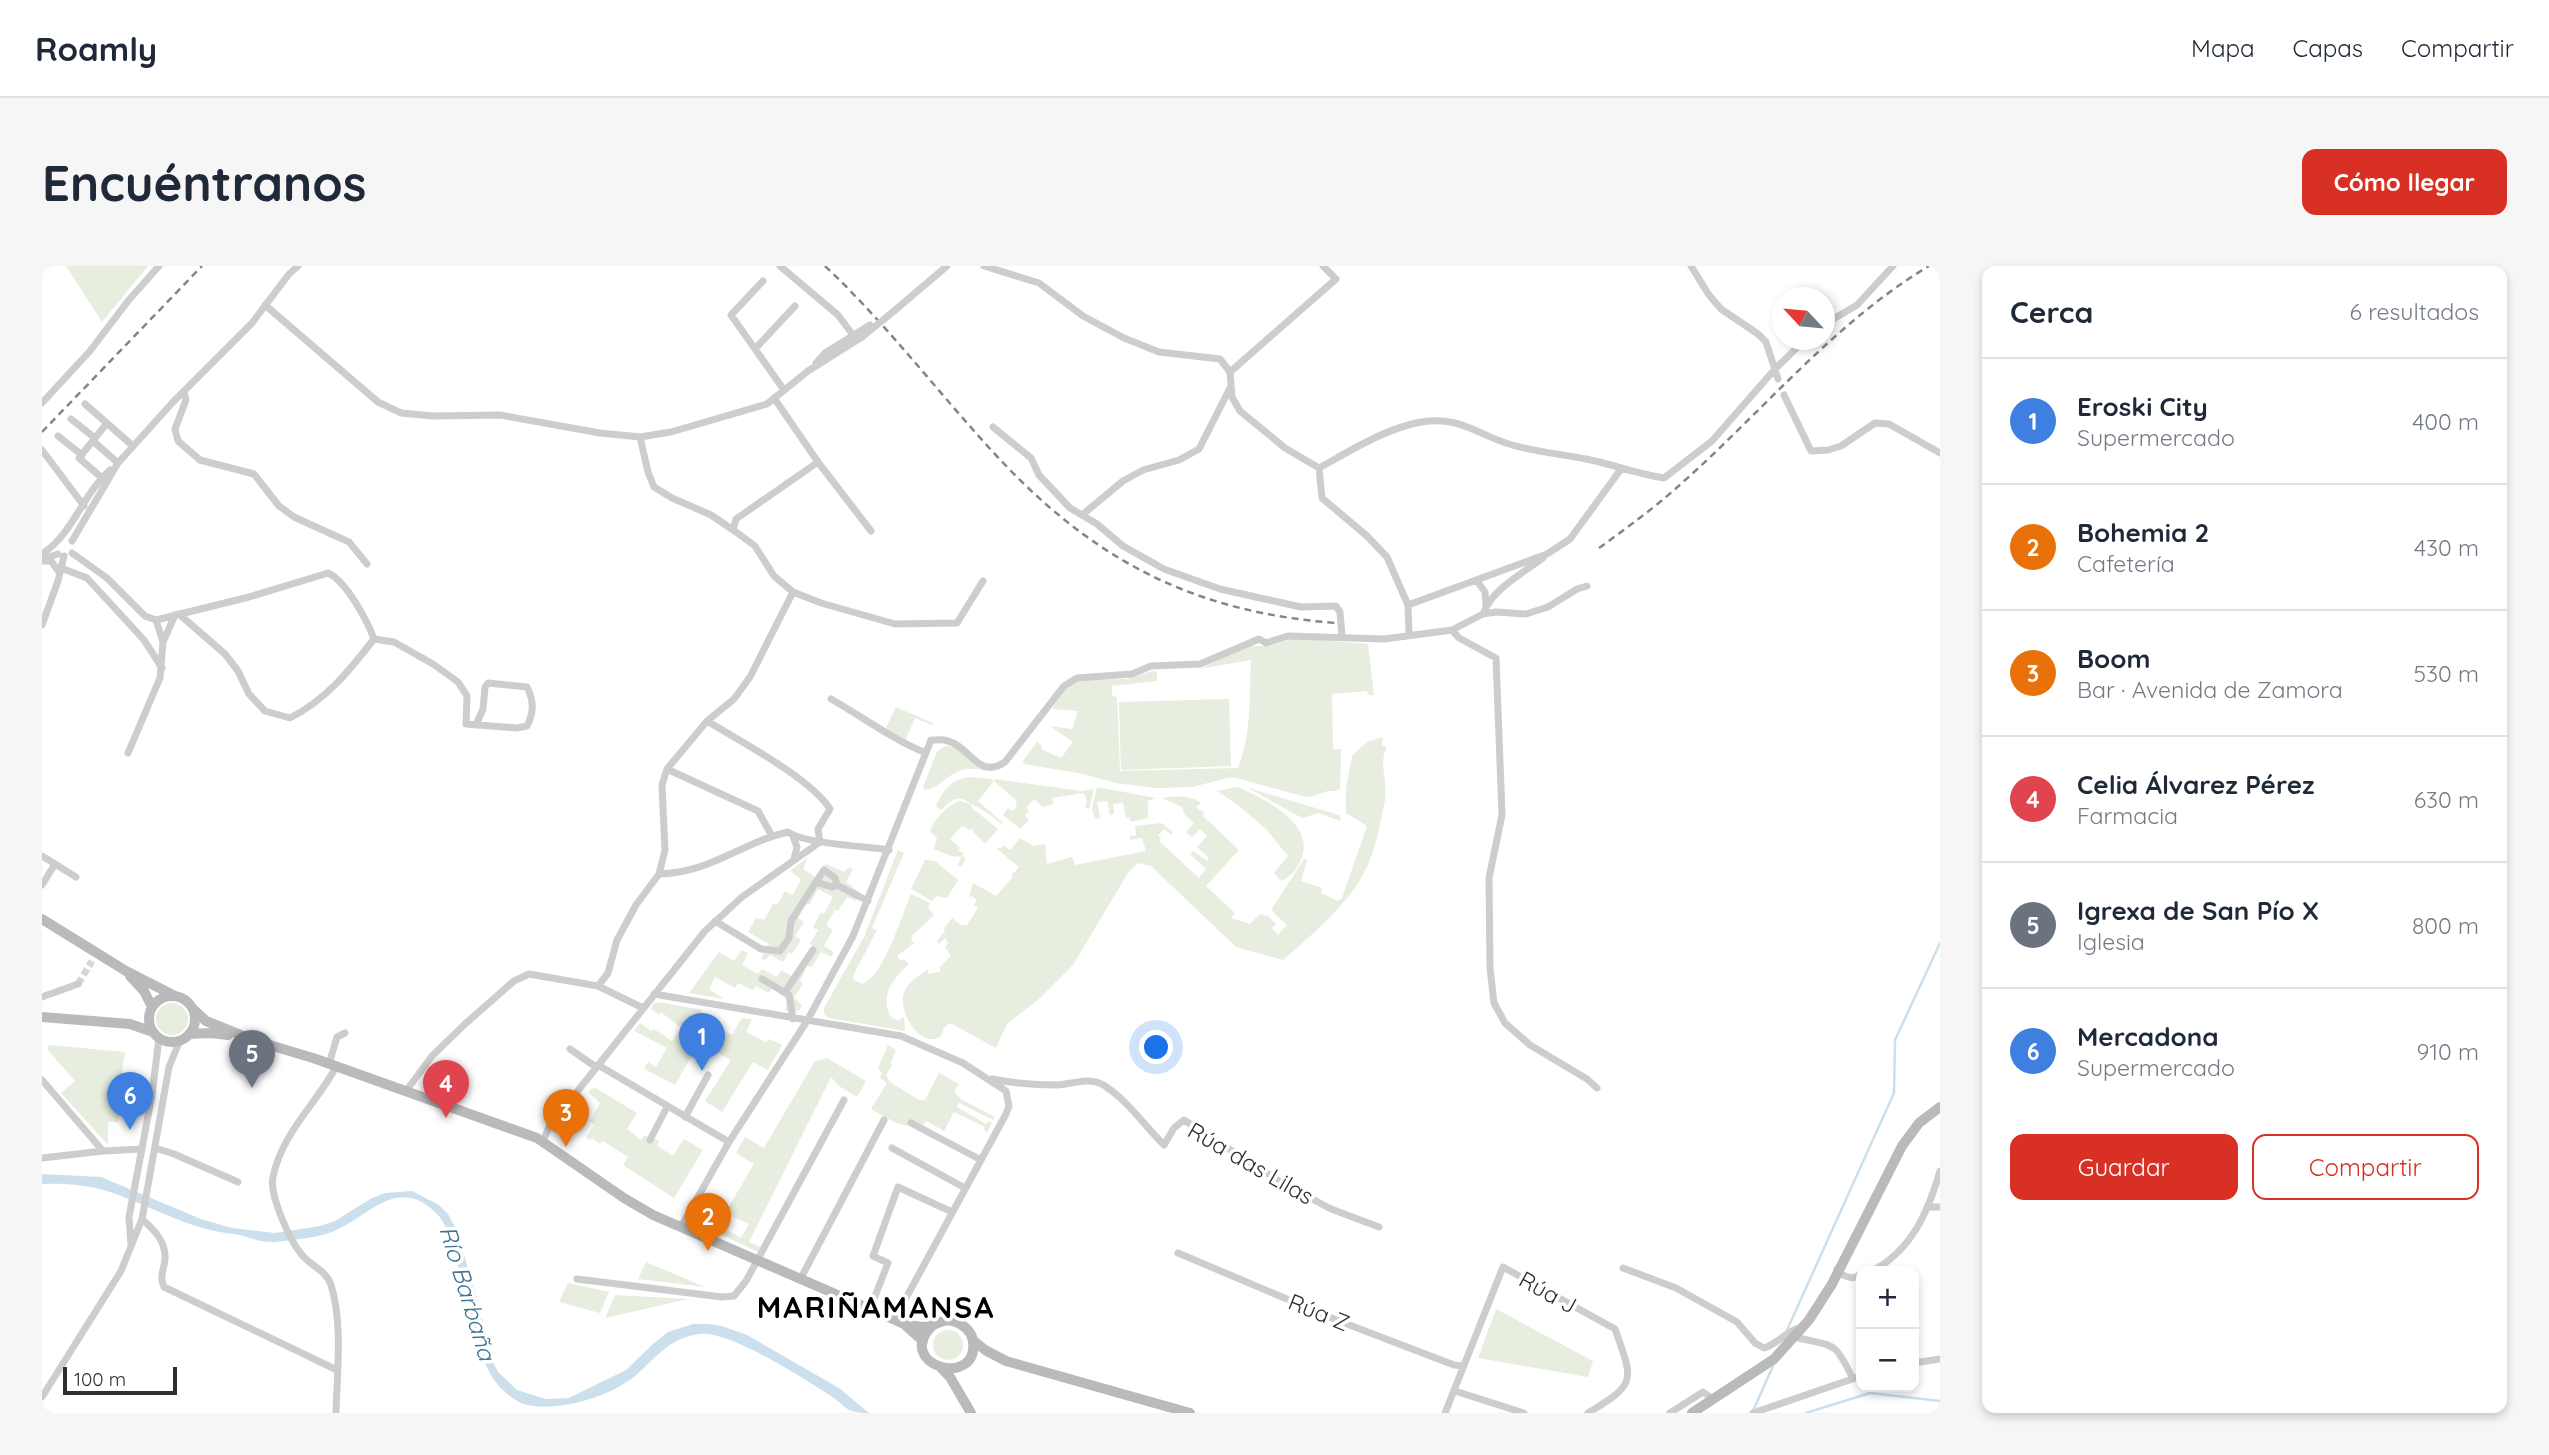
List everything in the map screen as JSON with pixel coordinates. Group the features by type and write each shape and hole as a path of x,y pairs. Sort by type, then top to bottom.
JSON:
{"street":[{"path":"42,402 90,351 159,266"},
{"path":"298,266 252,323 102,478 56,547 107,578 145,616 156,620 249,597 328,573 335,577 356,604 370,626 374,639"},
{"path":"780,266 838,315 853,335"},
{"path":"265,306 379,402 401,413 433,416 500,415 600,433 640,437 671,432 767,404 808,371 862,337 947,266"},
{"path":"984,266 1038,283 1083,316 1124,338 1159,352 1220,359 1230,372 1232,397 1240,411 1285,448 1319,468"},
{"path":"1230,372 1336,279 1323,266"},
{"path":"1691,266 1721,309 1766,342 1778,379"},
{"path":"1835,318 1857,305 1893,266"},
{"path":"763,281 731,315 784,390"},
{"path":"755,349 795,306"},
{"path":"808,371 825,353 870,325"},
{"path":"1319,468 1395,429 1418,423 1444,422 1466,425 1520,447 1589,459 1664,478 1712,441 1795,350"},
{"path":"1082,515 1123,481 1143,470 1179,460 1199,449 1231,387"},
{"path":"184,391 186,400 175,429 178,441 200,460 254,474 279,506 294,517 349,542 367,564"},
{"path":"1784,395 1811,451 1841,446 1875,423 1889,424 1940,453"},
{"path":"774,398 818,462 871,531"},
{"path":"85,404 133,446"},
{"path":"71,419 118,463"},
{"path":"102,478 79,458 107,423"},
{"path":"993,427 1031,458 1039,475 1070,508 1097,524 1123,546 1164,569 1220,589 1301,607 1336,606 1340,612 1342,637"},
{"path":"58,436 82,455"},
{"path":"640,437 654,486 672,498 711,515 755,546 774,576 793,592 821,603 895,624 957,623 983,581"},
{"path":"42,560 65,554 74,547 72,541 85,508 43,452"},
{"path":"733,530 737,519 818,462"},
{"path":"77,529 118,463"},
{"path":"1319,468 1322,498 1388,557 1408,605 1409,635"},
{"path":"1486,605 1513,579 1570,539 1621,468"},
{"path":"42,554 60,540 72,541"},
{"path":"42,625 65,554"},
{"path":"1408,605 1547,554"},
{"path":"42,560 51,561 61,571 87,578 145,640 162,669"},
{"path":"1477,581 1485,592 1486,605 1483,614"},
{"path":"681,1227 729,1142 807,1021 853,936 931,740 949,741 984,767 996,768 1005,762 1065,686 1077,678 1132,674 1151,666 1200,664 1259,639 1266,643 1289,636 1384,639 1452,630 1483,614 1496,611 1526,614 1548,607 1587,586"},
{"path":"598,986 608,973 617,940 636,905 659,874 665,850 662,785 667,769 707,721 734,699 750,677 793,592"},
{"path":"177,615 225,654 238,671 249,694 265,711 290,718 313,706 350,669 374,639"},
{"path":"163,642 177,615"},
{"path":"128,753 162,669 163,642 156,620"},
{"path":"1452,630 1459,638 1496,658 1498,664 1502,815 1489,878 1490,968 1494,1003 1505,1023 1530,1045 1587,1079 1597,1088"},
{"path":"374,639 394,642 458,682 467,696 466,724 476,725 517,728 527,726 532,716 533,699 527,687 488,683 483,709 476,725"},
{"path":"831,699 904,744 926,753"},
{"path":"707,721 774,762 824,799 830,809 818,829 820,842"},
{"path":"667,769 758,811 772,836"},
{"path":"659,874 679,873 708,864 772,836 788,832 793,836 820,842 889,850"},
{"path":"793,836 797,847 794,860"},
{"path":"543,1141 549,1127 705,930 742,897 820,842"},
{"path":"42,856 76,877"},
{"path":"42,885 55,864"},
{"path":"715,921 761,949 780,951 789,938 791,921 824,870 835,878 837,885"},
{"path":"816,882 832,887 837,885 868,901"},
{"path":"42,919 94,958 186,1000 206,1021 253,1040 332,1065 543,1141 636,1206 899,1322 918,1327 932,1326"},
{"path":"785,992 813,950"},
{"path":"126,971 144,992 151,1011 150,1026 156,1035 142,1149 128,1217 131,1249"},
{"path":"406,1091 432,1056 513,981 529,974 598,986 643,1008"},
{"path":"762,979 789,995 793,1019"},
{"path":"42,997 78,984"},
{"path":"654,994 901,1037 939,1051 1006,1091 1009,1106 952,1212 899,1322"},
{"path":"130,1024 151,1011 163,997 175,996"},
{"path":"42,1397 121,1271 131,1249 142,1219 169,1068 195,1020 193,1009"},
{"path":"42,1017 130,1024 169,1041 216,1033 253,1040"},
{"path":"336,1413 336,1306 331,1282 302,1255 273,1193 274,1172 291,1131 318,1098 332,1065 337,1037 345,1033"},
{"path":"570,1049 729,1142"},
{"path":"685,1116 708,1075"},
{"name":"Rúa das Lilas","path":"988,1079 1060,1085 1085,1080 1104,1085 1128,1105 1164,1144 1174,1128 1184,1120 1279,1181 1331,1209 1380,1227"},
{"path":"42,1080 103,1151"},
{"path":"1793,1337 1816,1301 1901,1138 1913,1122 1940,1098"},
{"path":"577,1279 731,1297 740,1291 844,1100"},
{"path":"650,1140 667,1107"},
{"path":"1692,1413 1767,1365 1793,1337 1827,1293 1902,1146 1919,1123 1940,1107"},
{"path":"802,1278 884,1121"},
{"path":"911,1123 981,1160"},
{"path":"155,1148 238,1182"},
{"path":"892,1148 965,1188"},
{"path":"42,1158 142,1149"},
{"path":"1879,1266 1897,1254 1917,1229 1929,1207 1940,1171"},
{"path":"870,1308 888,1263 873,1256 898,1187 952,1212"},
{"path":"1929,1207 1940,1207"},
{"path":"142,1219 156,1233 164,1249 165,1260 161,1278 164,1287 337,1370"},
{"path":"1838,1272 1837,1267 1846,1243"},
{"name":"Rúa Z","path":"1178,1253 1339,1321 1463,1366"},
{"name":"Rúa J","path":"1445,1413 1503,1267 1615,1329 1630,1375 1626,1386 1588,1413"},
{"path":"1623,1268 1676,1289 1737,1322 1755,1343 1764,1348 1773,1345 1784,1333 1820,1341 1841,1354 1853,1379"},
{"path":"1838,1272 1852,1278"},
{"path":"1827,1293 1843,1280 1856,1277"},
{"path":"1006,1361 985,1350 973,1340 966,1328 954,1321 940,1321 932,1326 923,1340 926,1357 935,1366 943,1369 958,1367 969,1358 985,1357 1190,1413"},
{"path":"899,1322 923,1340"},
{"path":"969,1358 973,1340"},
{"path":"1919,1362 1940,1359"},
{"path":"958,1367 960,1393"},
{"path":"943,1369 971,1413"},
{"path":"1755,1412 1856,1378"},
{"path":"1454,1391 1524,1413"},
{"path":"1670,1413 1703,1392 1713,1399"}],"shaded area":[{"path":"66,266 148,266 102,322"},
{"path":"1295,638 1368,644 1374,695 1368,695 1367,691 1332,694 1333,749 1341,749 1340,789 1336,791 1306,797 1236,778 1192,787 1156,788 1116,783 1083,774 1024,764 1023,761 1037,742 1042,746 1041,749 1061,758 1073,742 1050,726 1072,729 1078,711 1052,709 1067,686 1083,680 1127,679 1153,671 1157,672 1157,681 1112,686 1112,696 1117,697 1120,771 1238,768 1248,728 1251,660 1200,669 1245,646 1270,646"},
{"path":"1229,699 1231,766 1121,770 1119,702"},
{"path":"896,707 933,723 932,725 915,718 904,743 886,728"},
{"path":"1383,737 1382,745 1387,747 1383,759 1385,800 1377,837 1364,873 1338,908 1283,960 1236,947 1151,866 1138,863 1128,873 1073,965 1039,999 1007,1024 996,1048 950,1023 942,1029 944,1030 940,1037 925,1037 918,1033 907,1018 903,1000 906,988 928,969 928,974 940,972 940,967 951,956 945,947 948,943 945,938 939,944 937,941 945,931 944,928 952,918 961,925 967,925 978,908 974,905 977,900 969,897 973,883 996,896 1019,867 997,849 1003,845 1010,850 1020,838 1033,846 1045,844 1047,864 1072,857 1075,865 1146,851 1142,838 1130,840 1130,836 1136,835 1135,826 1161,823 1173,832 1171,835 1164,829 1158,835 1161,838 1159,841 1199,878 1206,869 1190,854 1193,851 1207,861 1209,858 1197,847 1207,836 1200,829 1192,837 1186,832 1194,823 1185,815 1182,807 1162,798 1187,797 1197,800 1201,803 1196,807 1204,813 1203,816 1239,850 1206,886 1235,913 1231,918 1250,924 1260,914 1268,916 1276,924 1272,928 1278,935 1287,925 1271,910 1304,859 1307,860 1301,881 1322,888 1321,893 1338,901 1342,898 1367,826 1346,813 1346,789 1352,756 1367,742"},
{"path":"945,746 954,747 986,771 965,769 925,790 923,787 937,752"},
{"path":"969,777 994,781 978,801 1002,824 964,799 956,799 941,810 936,806 948,787"},
{"path":"994,779 1082,791 1094,789 1089,809 1085,807 1087,802 1084,793 1052,798 1053,804 1043,807 1034,799 1026,808 1029,811 1025,815 1029,820 1020,829 1003,815 1008,808 1013,811 1017,801"},
{"path":"1097,787 1156,798 1148,801 1148,818 1131,822 1129,817 1126,818 1123,803 1113,804 1114,814 1110,815 1107,801 1097,802 1100,818 1095,819 1092,809"},
{"path":"1238,787 1275,806 1296,825 1302,836 1304,848 1300,862 1292,873 1281,881 1274,873 1288,856 1266,829 1217,791"},
{"path":"1248,788 1339,815 1340,821 1319,813 1302,818"},
{"path":"960,801 971,804 972,808 998,829 985,844 974,833 975,830 973,832 973,828 970,830 962,826 950,839 966,858 961,867 958,865 961,857 934,849 937,838 930,831 942,813"},
{"path":"898,850 904,853 872,928 877,930 853,976 854,980 862,984 877,970 891,945 911,894 930,903 928,908 934,915 913,935 911,940 914,943 897,956 909,964 898,975 888,993 887,1008 890,1016 898,1021 904,1017 905,1031 829,1018 824,1014 824,1008 864,937"},
{"path":"808,857 803,869 817,878 826,864 844,872 849,867 853,869 846,882 859,892 856,901 847,897 826,925 833,930 824,946 834,952 831,957 821,952 812,967 807,966 800,981 803,984 794,998 802,1005 799,1011 785,1011 788,1000 772,988 769,993 756,986 753,990 738,983 735,988 715,977 709,989 724,999 689,993 719,952 734,961 742,950 748,953 742,965 758,974 762,969 777,977 781,970 792,976 802,961 807,962 815,949 810,944 818,930 813,927 833,897 818,889 809,905 805,904 798,918 804,922 795,936 801,940 783,962 770,955 765,960 761,959 769,944 748,932 756,918 764,920 785,891 793,895 801,879 790,871"},
{"path":"925,860 935,861 958,880 947,898 937,896 932,901 911,889"},
{"path":"172,1003 184,1007 188,1019 184,1031 172,1035 160,1031 156,1019 160,1007"},
{"path":"654,1003 702,1010 697,1021 715,1031 718,1027 732,1035 742,1018 752,1019 746,1032 766,1042 769,1039 782,1045 768,1070 753,1062 722,1112 705,1101 731,1060 699,1043 675,1085 644,1069 648,1062 656,1067 667,1048 634,1031 640,1023 672,1041 681,1028 661,1012 659,1015 651,1009"},
{"path":"49,1045 125,1052 120,1085 144,1089 140,1115 120,1112 118,1122 108,1122 108,1145 61,1093 75,1081 47,1049"},
{"path":"888,1045 896,1050 886,1075 890,1082 919,1100 925,1100 939,1073 959,1084 954,1092 961,1099 995,1117 993,1120 959,1103 957,1107 986,1124 988,1121 992,1123 987,1132 985,1127 954,1112 944,1131 926,1121 922,1127 910,1120 907,1126 871,1109 887,1083 880,1078 882,1073 878,1068"},
{"path":"827,1058 866,1081 857,1097 839,1086 831,1077 749,1242 760,1247 758,1252 697,1223 701,1216 741,1238 749,1224 725,1213 754,1164 736,1153 745,1137 764,1148 815,1061"},
{"path":"594,1087 637,1113 627,1129 641,1140 645,1135 659,1141 657,1146 673,1156 684,1139 703,1150 674,1198 623,1165 628,1157 603,1141 600,1144 592,1138 586,1138 594,1125 590,1121 600,1103 588,1092"},
{"path":"646,1262 705,1287 638,1279"},
{"path":"568,1283 609,1292 600,1313 559,1302"},
{"path":"615,1295 688,1299 605,1318"},
{"path":"1496,1309 1593,1361 1588,1377 1478,1358"},
{"path":"948,1330 959,1334 963,1345 959,1356 948,1360 937,1356 933,1345 937,1334"}],"water":[{"name":"Río Barbaña","path":"42,1174 101,1177 201,1219 232,1228 275,1233 320,1226 335,1221 385,1193 412,1191 439,1205 448,1214 457,1231 491,1358 498,1372 517,1390 546,1399 569,1398 626,1370 668,1332 693,1324 708,1324 747,1335 839,1388 869,1413 850,1410 801,1377 747,1347 713,1335 700,1334 680,1339 624,1384 596,1397 551,1407 523,1404 499,1387 486,1365 449,1234 435,1212 421,1202 395,1198 332,1232 269,1242 202,1228 102,1190 76,1185 42,1184"}],"waterway":[{"path":"1787,1330 1894,1093 1895,1040 1940,943"},
{"path":"1753,1411 1773,1366"},
{"path":"1806,1413 1870,1393 1940,1401"}],"tunnel":[{"path":"78,984 92,961"}],"railway":[{"path":"42,432 202,266"},
{"path":"825,266 874,316 1011,471 1046,505 1083,534 1120,559 1200,596 1242,609 1288,618 1336,623"},
{"path":"1599,548 1673,491 1831,340 1895,289 1929,266"}],"place":[{"name":"Eroski City","path":"702,1071"},
{"name":"Igrexa de San Pío X","path":"252,1088"},
{"name":"Celia Álvarez Pérez","path":"446,1118"},
{"name":"Mercadona","path":"130,1130"},
{"name":"Boom","path":"566,1147"},
{"name":"Bohemia 2","path":"708,1251"}],"district":[{"name":"MARIÑAMANSA","path":"876,1307"}]}
